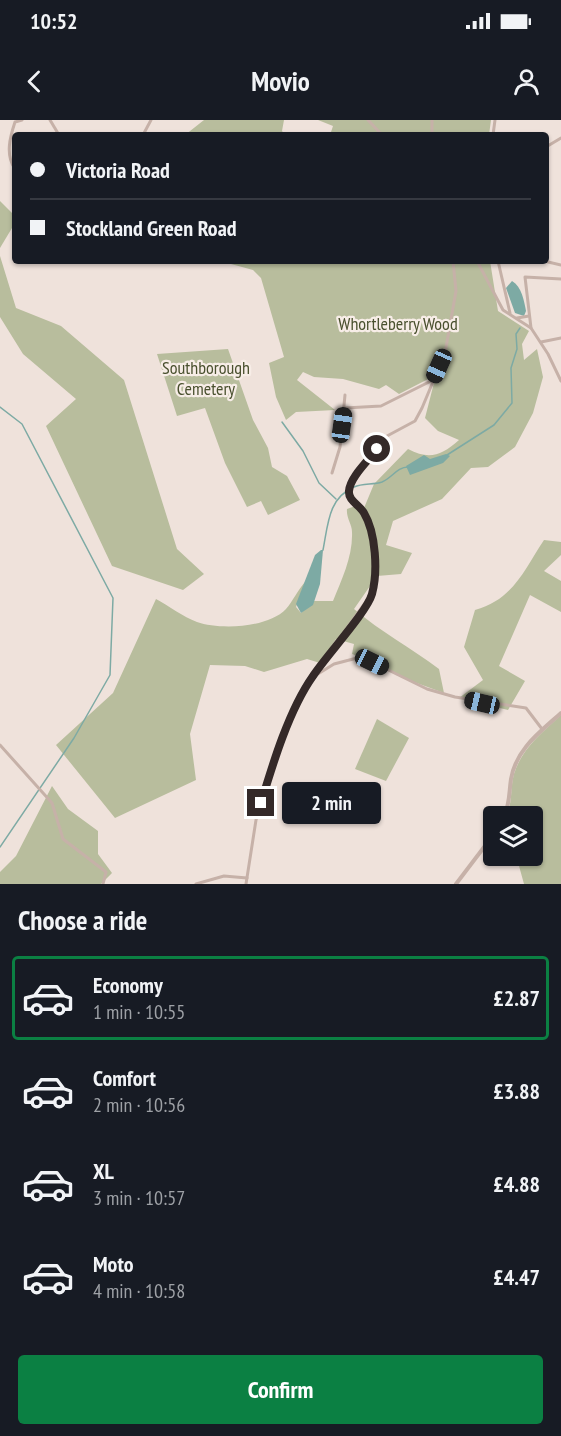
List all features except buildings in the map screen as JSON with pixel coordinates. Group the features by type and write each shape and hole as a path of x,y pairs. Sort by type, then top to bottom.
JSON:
{"street":[{"path":"10,120 15,122 22,120"},
{"path":"368,120 379,132"},
{"path":"12,132 15,122"},
{"path":"12,134 9,145 12,164"},
{"path":"246,884 256,820 285,733 311,678 372,593 375,562 370,530 365,514 349,495 351,484 387,436 415,421 445,353 456,291 453,264"},
{"path":"479,264 503,310 531,328 541,342 561,381"},
{"path":"499,264 511,314"},
{"path":"531,328 525,277 561,279"},
{"path":"517,318 529,316"},
{"path":"541,342 561,338"},
{"path":"345,408 381,406 434,380"},
{"path":"332,473 339,447 345,395"},
{"path":"311,678 340,661 364,660 436,692 482,703 526,708 542,729"},
{"path":"506,806 517,761 527,744 561,713"},
{"path":"0,745 52,803 63,839 106,872 103,884"},
{"path":"456,884 483,848"},
{"path":"196,884 224,876 246,878"}],"green space":[{"path":"204,120 284,120 283,132 189,132"},
{"path":"318,120 491,120 489,132 331,132 333,126"},
{"path":"0,201 12,213 12,228 0,248"},
{"path":"0,256 16,308 61,326 124,380 177,549 204,574 183,590 112,566 46,426 76,399 23,354 0,317"},
{"name":"Whortleberry Wood","path":"231,264 490,264 498,311 529,331 522,344 524,360 537,349 543,377 533,413 515,447 488,467 471,468 442,499 393,521 386,545 412,553 401,574 377,576 354,609 439,669 444,693 403,678 381,664 352,654 354,644 336,639 320,663 307,659 264,672 245,666 210,665 190,734 196,780 115,818 56,745 113,693 156,599 197,622 218,626 256,624 278,615 286,609 305,582 296,607 301,613 314,601 333,601 351,550 352,529 347,509 358,505 364,508 374,484 408,449 422,454 435,455 459,440 438,431 425,418 436,375 399,394 386,385 379,389 343,379 314,377 303,372 297,380 335,410 296,412 286,420 276,397 269,363 284,357 261,278 253,270"},
{"name":"Southborough Cemetery","path":"228,349 253,420 268,448 272,467 287,476 300,500 268,515 261,501 247,507 225,463 205,408 177,416 157,354"},
{"path":"544,540 561,542 561,555 544,571 561,581 561,612 530,595 499,666 525,681 508,710 459,698 483,680 464,647 475,610 499,599 516,583"},
{"path":"561,715 561,884 524,884 519,866 543,866 543,806 510,806 514,774 522,756"},
{"path":"377,719 409,738 386,781 355,769"},
{"path":"52,786 68,809 98,831 98,854 112,873 101,884 0,884 0,872 16,856"}],"water":[{"path":"512,281 522,294 526,311 524,316 515,313 506,288"},
{"path":"446,454 450,456 443,463 410,475 406,466 424,455 430,459"},
{"path":"323,550 320,584 313,605 301,613 296,604 315,555"}],"waterway":[{"path":"447,455 494,425 512,403 511,368 517,349 516,334 520,328"},
{"path":"0,407 22,424 113,598 110,675 74,738 0,847"},
{"path":"282,422 303,451 319,483 336,499"},
{"path":"323,550 334,505 345,492 361,485 382,482 408,467"}],"route":[{"path":"261,803 285,733 311,678 372,593 375,562 370,530 365,514 352,500 349,492 351,484 377,449"}]}
